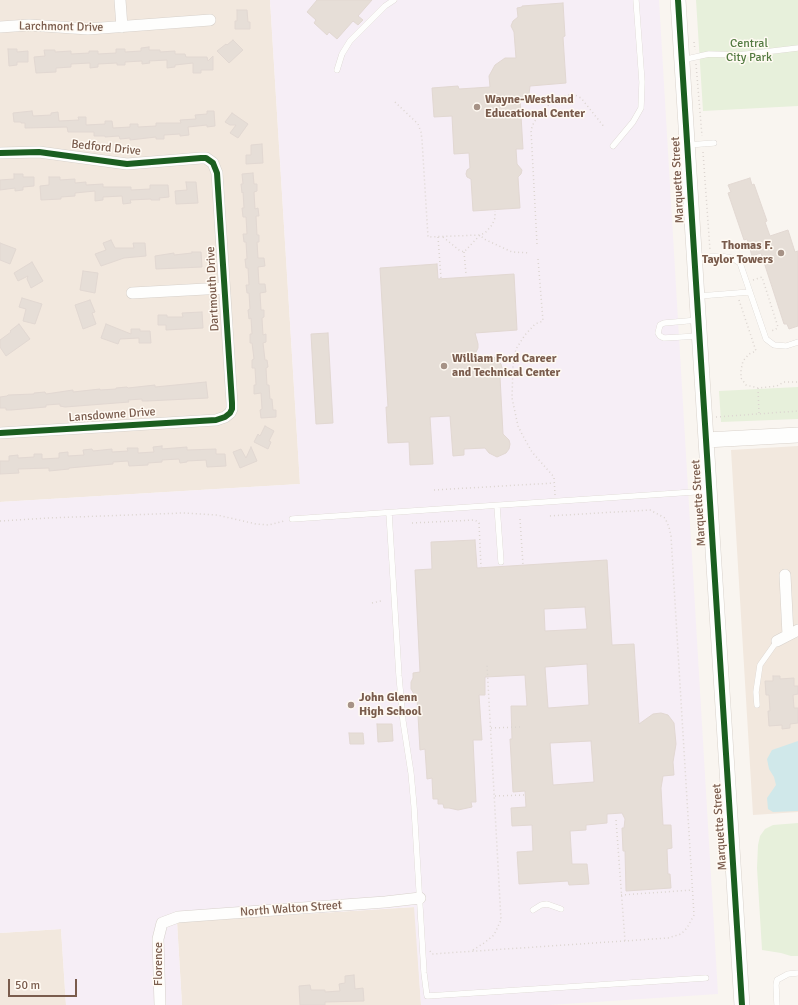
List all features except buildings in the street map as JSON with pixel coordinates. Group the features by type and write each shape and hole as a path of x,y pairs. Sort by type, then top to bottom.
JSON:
{"street":[{"path":"120,0 122,27"},
{"name":"Marquette Street","path":"678,0 689,58 687,145 742,1005"},
{"name":"Larchmont Drive","path":"0,27 29,25 88,29 210,20"},
{"name":"Bedford Drive","path":"0,153 39,152 127,164 201,158 206,158 210,161"},
{"name":"Dartmouth Drive","path":"210,161 216,166 218,173 232,403 232,409 225,417"},
{"path":"132,293 224,288"},
{"name":"Lansdowne Drive","path":"0,433 216,420 225,417"},
{"path":"706,440 798,434"},
{"path":"785,575 788,635"},
{"path":"778,642 798,630"},
{"name":"North Walton Street","path":"162,923 178,917 385,902 420,898"},
{"name":"Florence","path":"160,1005 158,939 162,923"}],"lane":[{"path":"337,70 342,54 350,41 385,6 394,0"},
{"path":"613,146 633,122 641,108 642,82 636,0"},
{"path":"689,58 710,54 739,55 798,48"},
{"path":"687,145 714,143"},
{"path":"694,258 720,256 732,258 740,263 766,339 774,345 786,346 798,342"},
{"path":"696,296 750,292"},
{"path":"698,320 664,323 660,325 658,333 664,338 699,336"},
{"path":"292,519 710,491"},
{"path":"497,506 501,562"},
{"path":"389,513 399,676 403,721 411,773 427,996 706,978"},
{"path":"757,705 756,692 760,665 778,642"},
{"path":"533,910 547,904 561,909"},
{"path":"777,1005 777,980 788,974 798,973"}],"path":[{"path":"693,36 689,58 702,144 710,251"},
{"path":"537,244 531,130 534,122 559,96 573,94 581,98 605,128"},
{"path":"395,102 418,124 422,140 428,238 484,234 492,225 495,218 495,211"},
{"path":"466,274 464,252 480,235"},
{"path":"480,235 484,239 512,252 530,253"},
{"path":"438,237 441,278"},
{"path":"442,237 464,252"},
{"path":"538,259 543,321 535,324 525,335 516,349 513,366 512,398 518,426 532,452 554,477 555,495"},
{"path":"738,298 756,351 749,354 743,361 741,378 746,385 758,388 777,386 784,382 798,382"},
{"path":"758,388 759,414"},
{"path":"704,418 798,411"},
{"path":"434,490 554,483"},
{"path":"430,951 432,954 668,938 681,934 687,928 694,915 671,536 669,527 665,518 650,510 548,516"},
{"path":"0,521 183,513 217,515 256,524 269,525 292,519"},
{"path":"520,519 523,565"},
{"path":"412,523 475,520 479,523 481,567"},
{"path":"372,603 381,602"},
{"path":"472,951 494,936 501,920 487,665"},
{"path":"490,728 521,726"},
{"path":"494,796 525,795"},
{"path":"616,820 625,941"},
{"path":"621,894 693,890"}],"shaded area":[{"path":"0,0 270,0 300,484 0,502"},
{"name":"John Glenn High School","path":"270,0 659,0 718,994 549,1005 421,1005 414,907 177,922 182,1005 66,1005 61,929 0,933 0,502 300,484"},
{"path":"798,446 798,812 753,815 731,450"},
{"path":"415,907 421,1005 182,1005 177,922"},
{"path":"61,929 66,1005 0,1005 0,933"}],"green space":[{"name":"Central City Park","path":"696,0 798,0 798,106 703,111"},
{"path":"798,387 798,419 721,422 719,391"},
{"path":"798,823 798,956 791,956 762,950 757,868 758,845 760,836 765,829 773,825"}],"water":[{"path":"798,741 798,811 773,812 768,809 767,798 776,785 774,777 769,769 767,759 772,750"}],"cycle path":[{"path":"678,0 742,1005"},
{"path":"0,153 39,152 127,164 201,158 206,158 213,163 217,173 232,403 230,413 225,417 216,420 0,433"}],"place":[{"name":"Wayne-Westland Educational Center","path":"477,107"},
{"name":"Thomas F. Taylor Towers","path":"781,253"},
{"name":"William Ford Career and Technical Center","path":"444,366"},
{"name":"John Glenn High School","path":"351,705"}]}
